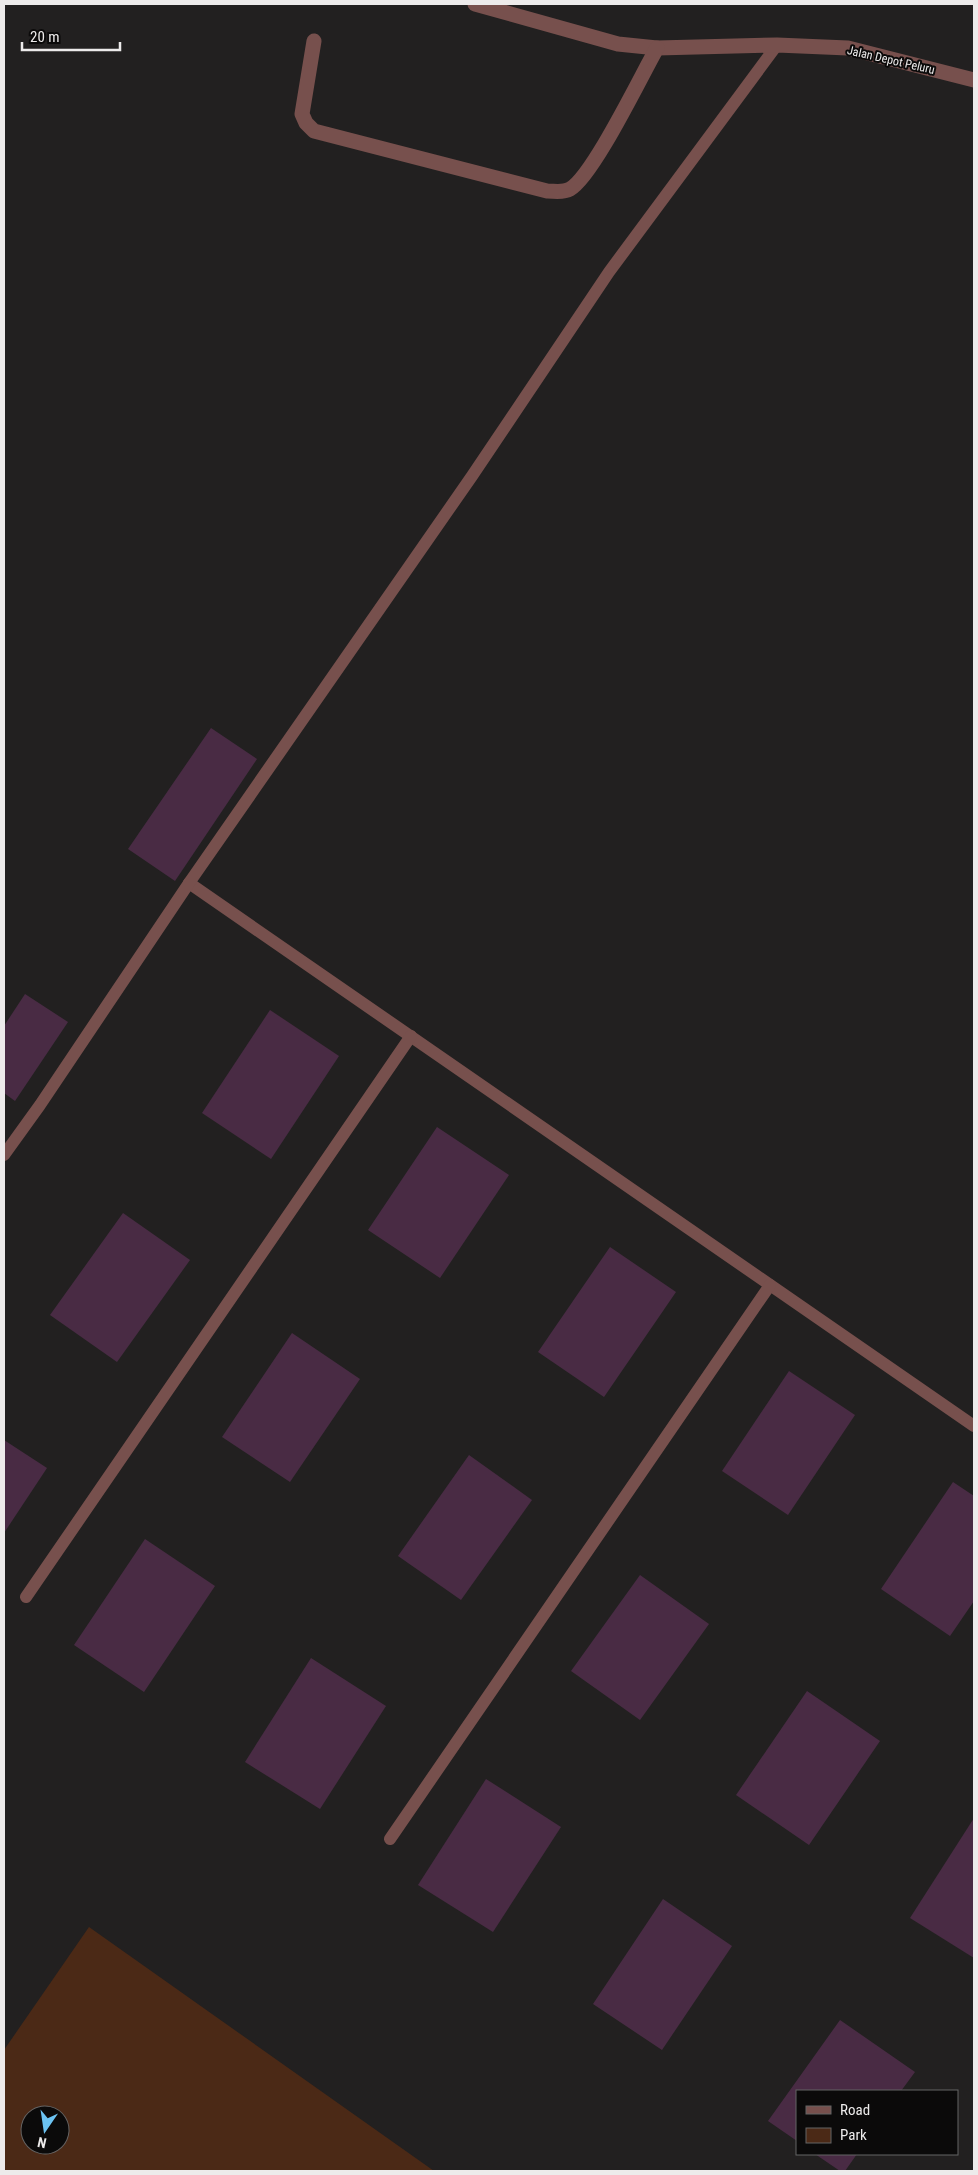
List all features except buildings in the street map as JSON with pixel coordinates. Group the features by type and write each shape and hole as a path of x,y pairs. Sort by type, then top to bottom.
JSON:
{"street":[{"name":"Jalan Depot Peluru","path":"475,4 618,44 657,48 777,45 848,48 974,80"},
{"path":"314,40 302,114 306,123 314,131 547,191 560,192 570,189 581,181 590,170 657,48"}],"lane":[{"path":"4,1155 40,1105 189,883 472,476 609,272 777,45"},
{"path":"189,883 974,1426"},
{"path":"26,1597 411,1036"},
{"path":"390,1839 770,1285"}],"green space":[{"path":"89,1927 434,2171 4,2171 4,2050"}]}
